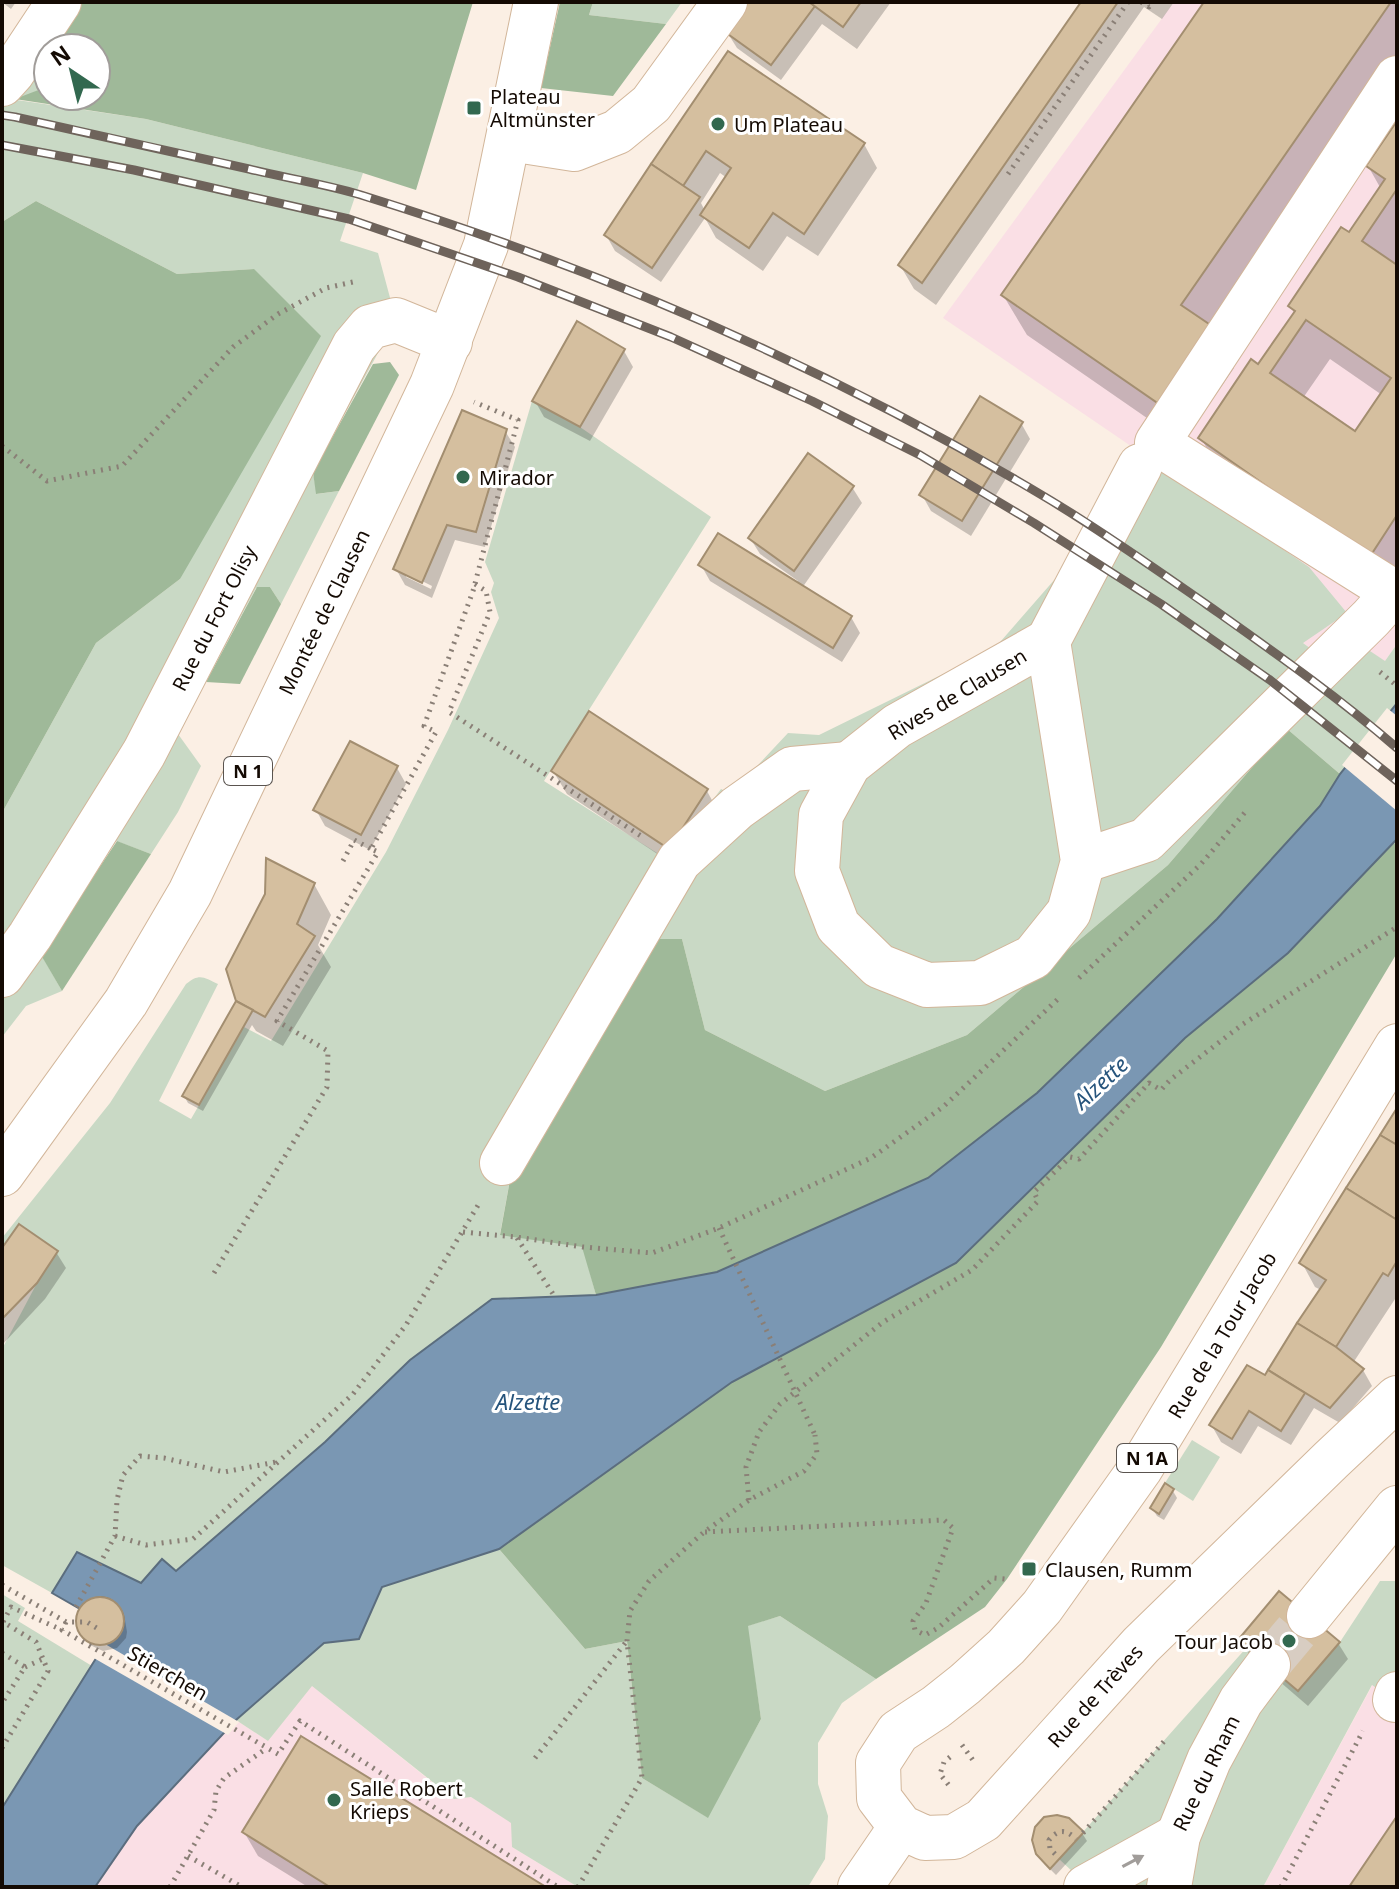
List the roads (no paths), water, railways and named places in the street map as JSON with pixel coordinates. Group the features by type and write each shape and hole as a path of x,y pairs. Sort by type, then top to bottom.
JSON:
{"main road":[{"path":"2,84 59,2"},
{"name":"Montée de Clausen","path":"2,1174 126,1002 190,893 432,385 486,245 536,2"},
{"path":"509,139 574,149 617,132 651,104 725,2"},
{"path":"1083,861 1146,840 1396,591 1157,443 1397,78"},
{"name":"Rue du Fort Olisy","path":"2,975 30,936 144,753 354,346 370,327 396,320 450,342"},
{"name":"Rives de Clausen","path":"1048,641 1083,861 1069,912 1033,957 980,983 927,985 879,966 838,926 817,871 821,815 849,764 897,726 1048,641 1140,466"},
{"path":"502,1163 679,861 737,808 792,769 849,764"},
{"name":"Rue de la Tour Jacob","path":"901,1827 879,1798 878,1763 898,1732 965,1684 1006,1647 1042,1607 1140,1469 1397,1046"},
{"name":"Rue de Trèves","path":"901,1827 925,1838 954,1837 983,1820 1141,1645 1397,1398"},
{"path":"1309,1616 1397,1508"},
{"name":"Rue du Rham","path":"1086,1887 1178,1836 1209,1760 1241,1701 1268,1665"},
{"path":"860,1887 901,1827"},
{"path":"1169,1887 1178,1836"}],"water":[{"name":"Alzette","path":"1397,703 1397,839 1288,953 1185,1038 956,1263 732,1382 499,1549 382,1587 359,1639 324,1643 236,1720 137,1826 95,1887 2,1887 2,1808 105,1644 117,1637 123,1627 119,1607 112,1600 102,1597 91,1600 80,1609 52,1593 77,1552 141,1583 162,1559 176,1571 325,1442 410,1360 492,1299 596,1295 717,1272 928,1178 1037,1093 1217,919 1320,806 1340,774"}],"tunnel":[{"path":"1268,1665 1309,1616"}],"railway":[{"path":"2,115 361,195 539,255 626,289 798,365 964,450 1065,509 1279,656 1397,748"},
{"path":"2,145 134,170 349,219 518,277 671,337 812,401 920,455 1161,604 1270,680 1397,781"}],"place":[{"name":"Plateau Altmünster","path":"474,108"},
{"name":"Um Plateau","path":"718,124"},
{"name":"Mirador","path":"463,477"},
{"name":"Clausen, Rumm","path":"1029,1569"},
{"name":"Tour Jacob","path":"1289,1641"},
{"name":"Salle Robert Krieps","path":"334,1800"}]}
